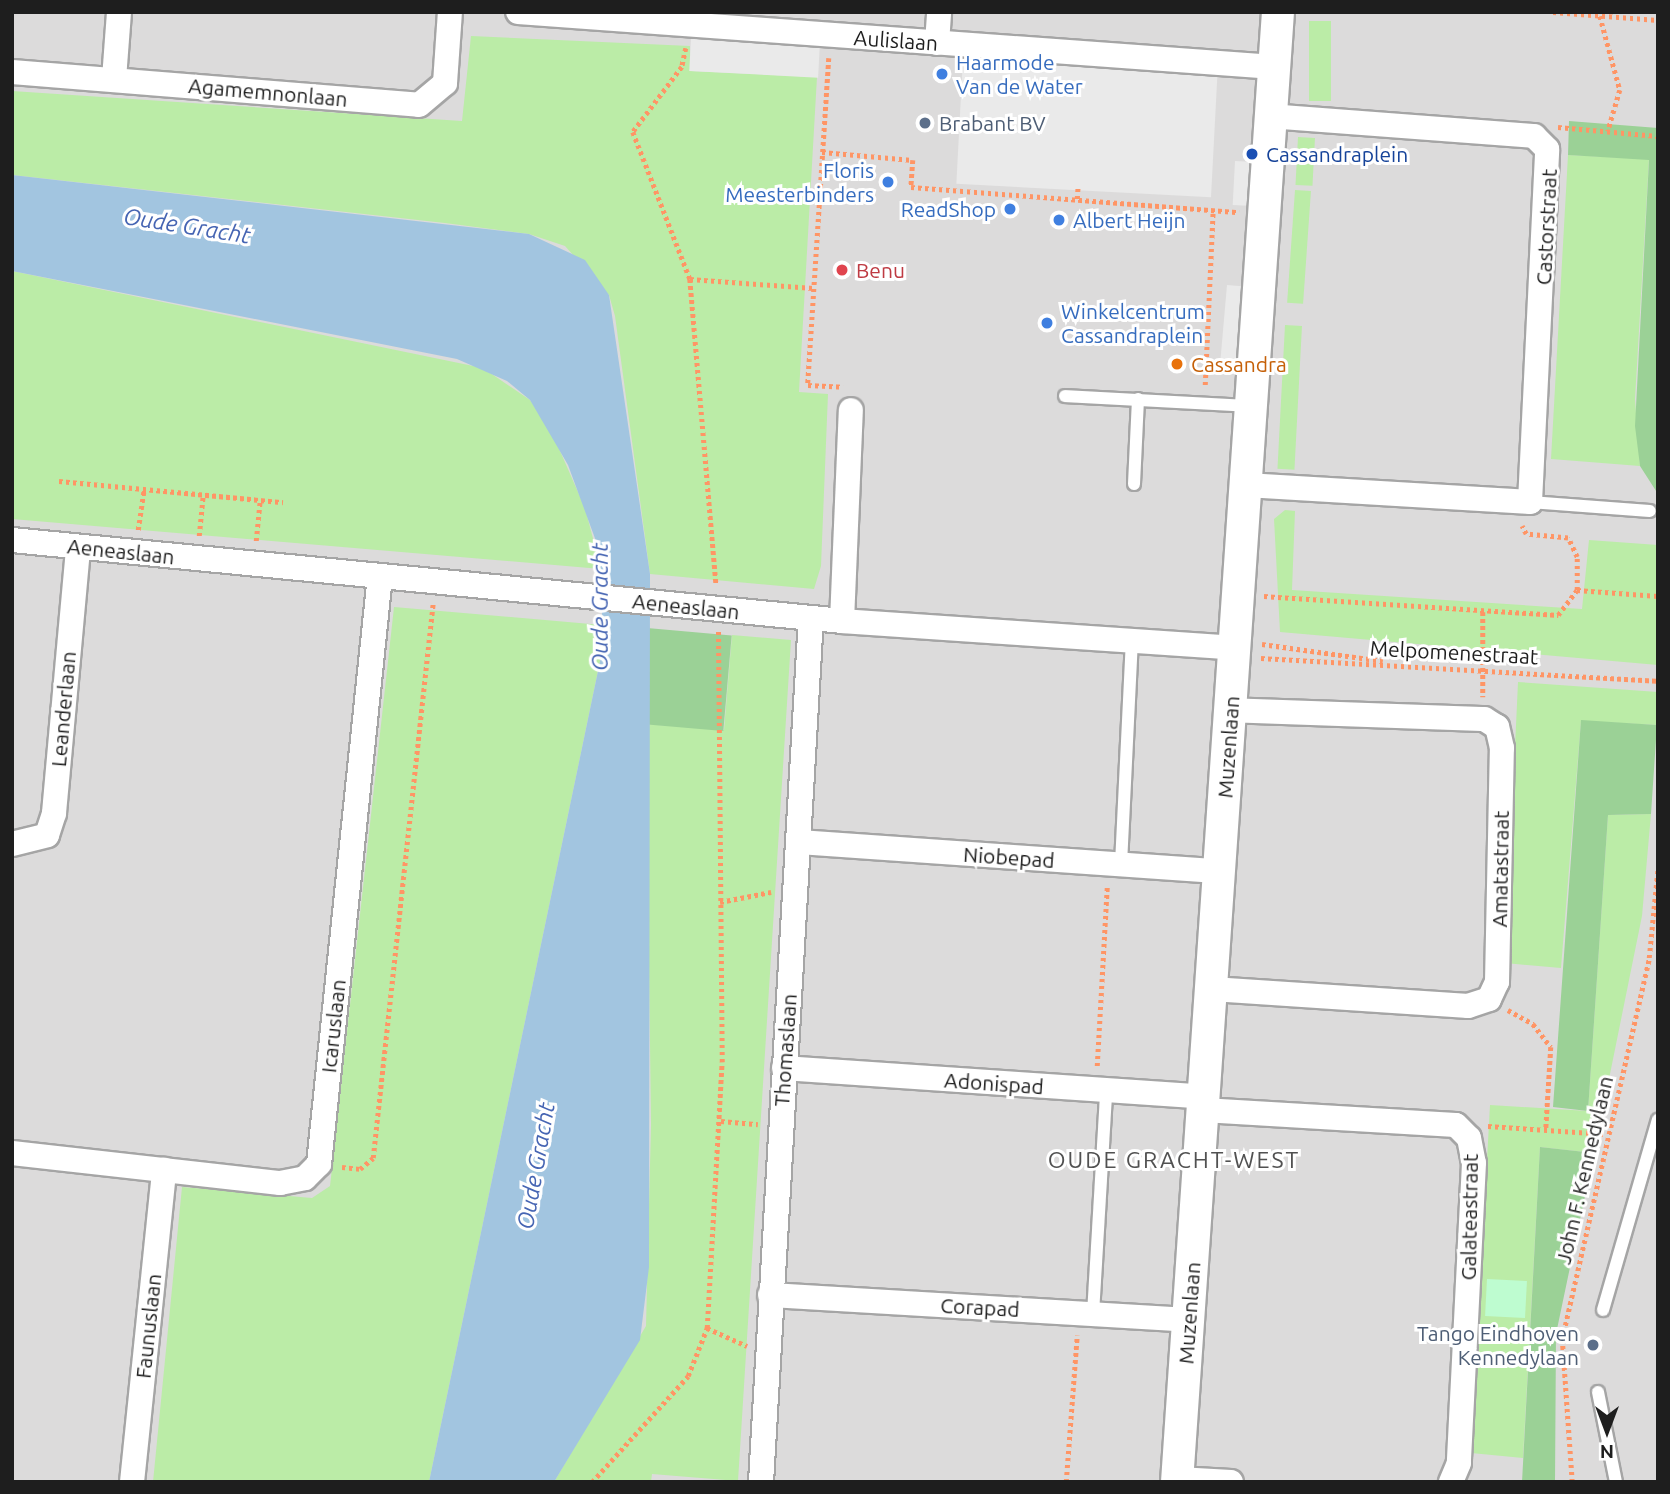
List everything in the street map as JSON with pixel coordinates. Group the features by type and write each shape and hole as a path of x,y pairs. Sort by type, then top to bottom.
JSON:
{"street":[{"path":"114,79 119,12"},
{"name":"Agamemnonlaan","path":"12,72 419,104 445,83 450,12"},
{"name":"Aulislaan","path":"518,12 692,19 831,36 1274,67"},
{"path":"937,43 939,12"},
{"name":"Muzenlaan","path":"1177,1480 1230,710 1245,649 1246,485 1278,12"},
{"path":"1271,116 1534,136"},
{"name":"Castorstraat","path":"1519,502 1551,165 1534,136"},
{"path":"842,621 851,410"},
{"path":"1246,485 1519,502"},
{"name":"Aeneaslaan","path":"12,540 842,621 1245,649"},
{"name":"Leanderlaan","path":"12,844 47,835 54,813 78,547"},
{"name":"Icaruslaan","path":"318,1164 380,576"},
{"name":"Thomaslaan","path":"761,1482 811,618"},
{"name":"Amatastraat","path":"1230,710 1484,719 1497,727 1502,748 1497,982 1489,999"},
{"name":"Niobepad","path":"800,842 1219,871"},
{"path":"1212,989 1468,1006 1489,999"},
{"name":"Adonispad","path":"784,1068 1101,1092 1203,1104"},
{"name":"Galateastraat","path":"1203,1104 1456,1125 1469,1138 1474,1163 1459,1463 1451,1482"},
{"path":"12,1153 280,1183 305,1178 318,1164"},
{"name":"Faunuslaan","path":"132,1482 164,1170"},
{"name":"Corapad","path":"771,1295 1189,1320"},
{"path":"1177,1480 1231,1482"}],"lane":[{"path":"1065,396 1251,406"},
{"path":"1134,484 1138,399"},
{"path":"1519,502 1650,511"},
{"path":"1115,864 1132,641"},
{"path":"1086,1313 1101,1092"},
{"path":"1603,1310 1658,1120"},
{"path":"1598,1392 1616,1482"}],"path":[{"path":"1553,12 1658,20"},
{"path":"1600,16 1620,90 1608,131"},
{"path":"592,1482 688,1376 707,1328 721,1121 718,609 690,279 633,132 682,67 692,19"},
{"path":"831,36 808,385 853,388 851,410"},
{"path":"1534,136 1563,126 1658,136"},
{"path":"822,152 913,160 911,187 1264,213"},
{"path":"1077,199 1078,186"},
{"path":"1204,404 1213,211"},
{"path":"690,279 814,288"},
{"path":"59,481 283,502"},
{"path":"135,552 144,489"},
{"path":"196,558 203,495"},
{"path":"253,564 260,500"},
{"path":"1275,596 1558,615 1577,590 1577,557 1568,538 1526,534 1519,502"},
{"path":"318,1164 360,1169 373,1158 436,581"},
{"path":"1577,590 1658,596"},
{"path":"1482,668 1483,611"},
{"path":"1245,649 1264,641 1391,663"},
{"name":"Melpomenestraat","path":"1245,649 1264,662 1391,663 1656,681"},
{"path":"1101,1092 1115,864"},
{"name":"John F. Kennedylaan","path":"1572,1482 1562,1339 1648,958 1658,867"},
{"path":"720,902 795,887"},
{"path":"1489,999 1533,1024 1551,1047 1546,1128"},
{"path":"721,1121 780,1126"},
{"path":"1456,1125 1546,1128 1607,1134"},
{"path":"1066,1482 1086,1313"},
{"path":"707,1328 744,1346 768,1348"}],"shaded area":[{"path":"12,12 1658,12 1658,1482 12,1482"},
{"path":"691,38 820,45 818,78 689,71"},
{"path":"963,57 1218,70 1211,197 956,184"},
{"path":"1235,161 1255,162 1253,206 1233,205"},
{"path":"1227,285 1248,287 1241,368 1220,366"}],"green space":[{"path":"1309,21 1331,21 1331,101 1309,101"},
{"path":"471,36 690,46 691,71 817,77 799,392 828,394 821,566 814,589 650,574 615,316 609,295 565,246 529,234 445,223 12,175 12,91 462,121"},
{"path":"1569,121 1658,128 1658,494 1640,466 1635,426 1649,160 1568,155"},
{"path":"1298,137 1315,138 1312,186 1295,185"},
{"path":"1568,155 1649,159 1635,399 1640,466 1551,459"},
{"path":"1295,190 1311,191 1303,304 1287,303"},
{"path":"12,271 483,368 530,400 550,428 585,508 601,569 12,519"},
{"path":"1285,325 1302,326 1294,470 1277,469"},
{"path":"1285,510 1295,511 1292,590 1582,609 1589,540 1658,545 1658,665 1280,632 1274,519"},
{"path":"394,607 602,625 603,647 429,1482 153,1482 182,1187 312,1198 330,1186"},
{"path":"647,628 732,635 723,731 639,724"},
{"path":"732,635 791,640 738,1481 652,1474 651,1482 554,1482 646,1326 651,1125 646,724 724,730"},
{"path":"1518,682 1658,692 1657,725 1581,721 1561,968 1505,963"},
{"path":"1581,720 1657,725 1651,814 1608,815 1588,1111 1553,1107"},
{"path":"1651,814 1642,916 1594,1153 1540,1147 1523,1458 1471,1453 1490,1105 1588,1111 1608,815"},
{"path":"1540,1147 1594,1153 1556,1334 1555,1482 1522,1482"},
{"path":"1487,1279 1527,1281 1525,1318 1485,1316"}],"water":[{"name":"Oude Gracht","path":"12,175 529,234 585,260 609,295 650,574 649,1267 640,1340 554,1482 429,1482 603,647 600,552 568,465 530,400 507,381 457,359 12,271"}],"place":[{"name":"Haarmode Van de Water","path":"942,74"},
{"name":"Brabant BV","path":"925,123"},
{"name":"Cassandraplein","path":"1252,154"},
{"name":"Floris Meesterbinders","path":"888,182"},
{"name":"ReadShop","path":"1010,209"},
{"name":"Albert Heijn","path":"1059,220"},
{"name":"Benu","path":"842,270"},
{"name":"Winkelcentrum Cassandraplein","path":"1047,323"},
{"name":"Cassandra","path":"1177,364"},
{"name":"Tango Eindhoven Kennedylaan","path":"1593,1345"}],"district":[{"name":"OUDE GRACHT-WEST","path":"1174,1160"}]}
